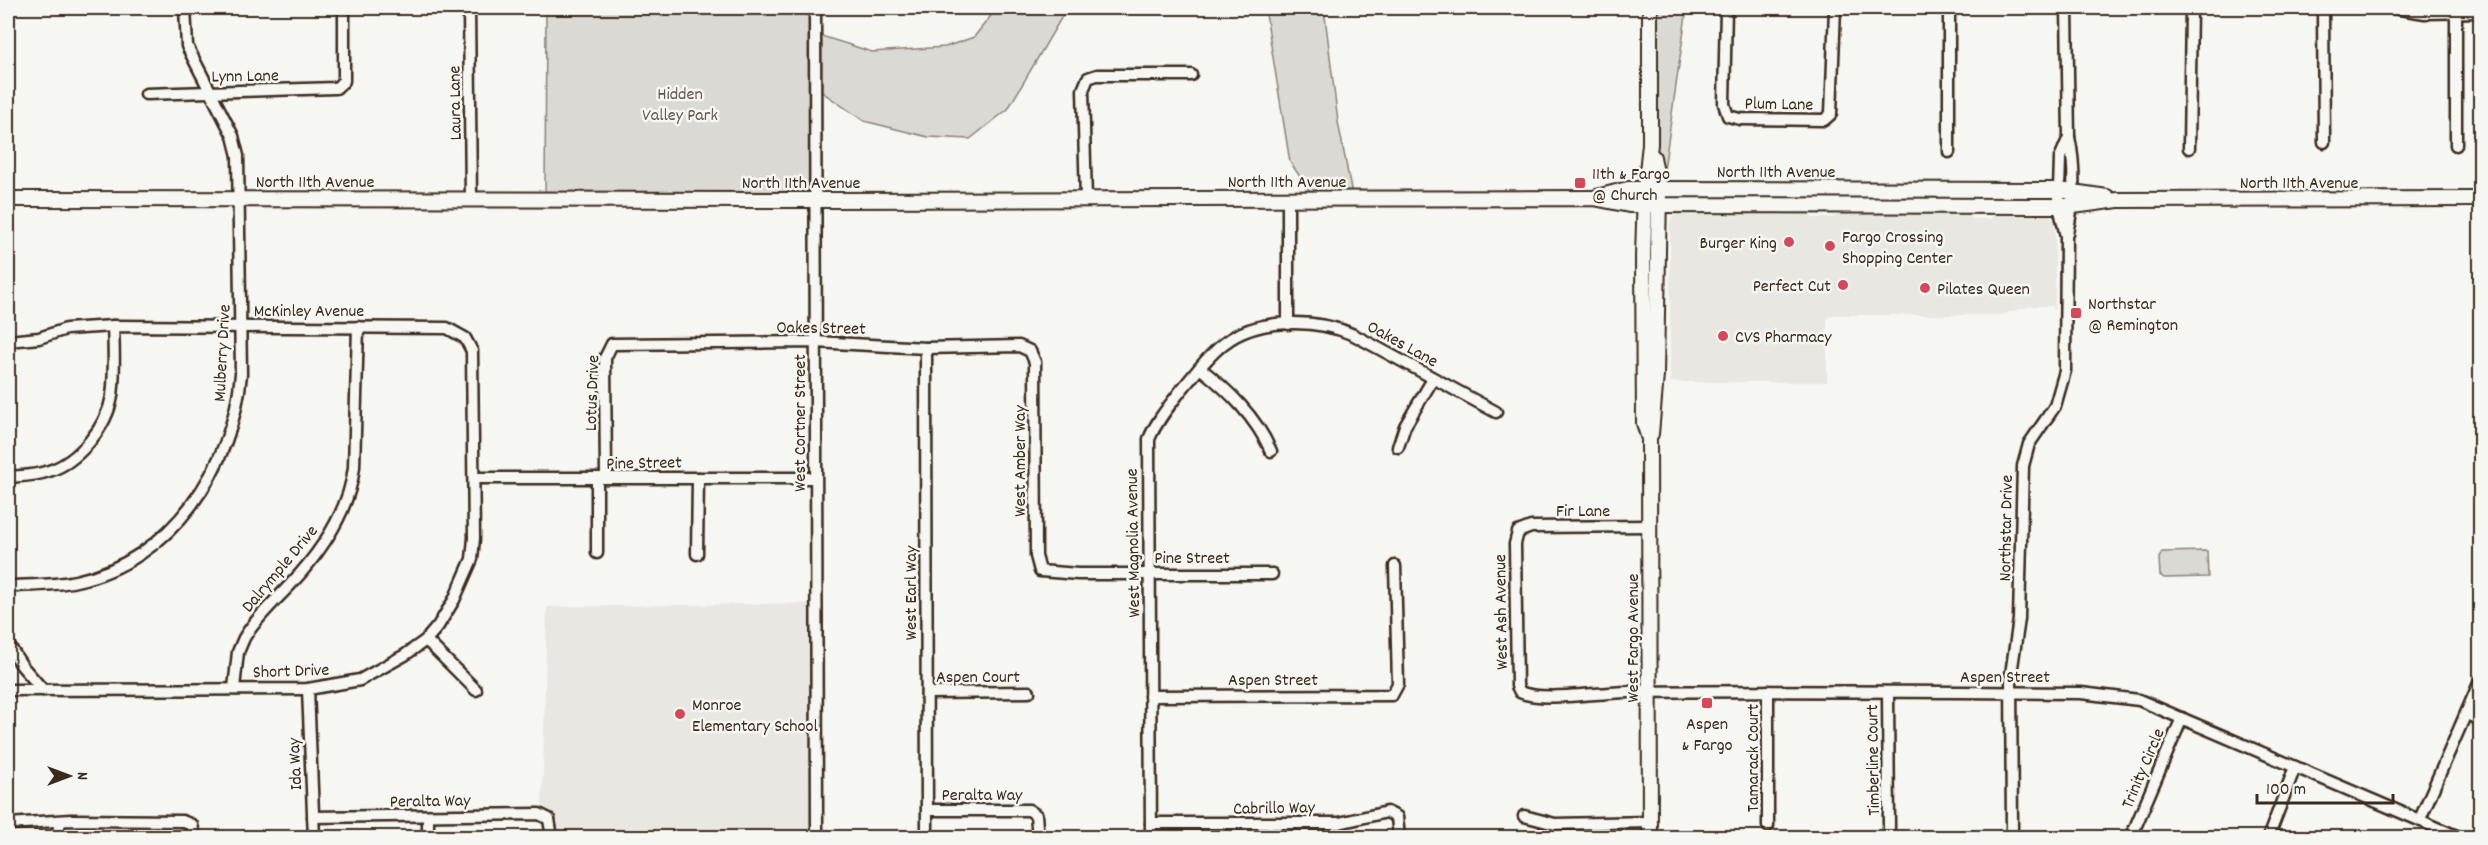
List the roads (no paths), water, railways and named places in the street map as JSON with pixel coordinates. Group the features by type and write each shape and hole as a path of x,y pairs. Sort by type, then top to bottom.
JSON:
{"main road":[{"name":"West Fargo Avenue","path":"1649,439 1644,423 1643,376 1644,205 1650,144 1650,8"},
{"name":"West Fargo Avenue","path":"1650,144 1659,190 1656,375 1653,425 1649,439 1650,837"},
{"name":"North 11th Avenue","path":"1822,206 1841,194 1906,194 1922,188"},
{"name":"North 11th Avenue","path":"1594,198 1628,189 1922,188 2066,190 2118,200"},
{"name":"North 11th Avenue","path":"8,199 1594,198 1629,205 1822,206 2066,206 2118,200 2481,199"}],"street":[{"name":"Mulberry Drive","path":"8,586 75,582 109,570 145,551 167,533 190,508 217,464 234,417 241,374 240,198 237,146 187,46 185,8"},
{"name":"Lynn Lane","path":"146,94 331,89 343,84 344,8"},
{"name":"Laura Lane","path":"469,8 471,199"},
{"name":"West Cortner Street","path":"815,8 817,837"},
{"name":"Plum Lane","path":"1726,8 1724,104 1728,116 1740,119 1824,120 1830,117 1835,8"},
{"path":"1949,8 1949,152"},
{"name":"Northstar Drive","path":"2012,830 2012,655 2020,608 2019,540 2023,466 2030,444 2055,406 2065,371 2066,190 2061,158 2068,137 2067,8"},
{"path":"2189,148 2191,8"},
{"path":"2323,8 2324,142"},
{"path":"2393,8 2425,13 2456,10 2481,12"},
{"path":"2456,10 2456,145"},
{"path":"1086,200 1083,90 1088,78 1097,75 1191,75"},
{"path":"1288,199 1288,324"},
{"name":"West Magnolia Avenue","path":"1151,837 1149,439 1155,427 1200,368 1235,336 1246,331 1288,324"},
{"name":"Oakes Lane","path":"1288,324 1340,328 1496,412"},
{"path":"8,477 34,475 62,466 76,455 99,428 112,396 113,326"},
{"name":"McKinley Avenue","path":"8,341 39,338 66,328 113,326 447,328 465,338"},
{"name":"Dalrymple Drive","path":"234,688 238,652 244,638 321,548 339,518 350,489 354,467 358,327"},
{"name":"Short Drive","path":"8,690 308,689 344,684 374,674 426,640 454,600 472,559 474,478 472,359 465,338"},
{"name":"Oakes Street","path":"610,345 815,342 926,348 1019,346 1030,351"},
{"name":"Lotus Drive","path":"597,553 602,479 605,358 610,345"},
{"name":"West Earl Way","path":"926,348 927,837"},
{"name":"West Amber Way","path":"1030,351 1035,362 1036,556 1040,571"},
{"path":"1200,368 1238,401 1271,452"},
{"path":"1398,447 1405,426 1433,380"},
{"path":"697,554 698,477"},
{"name":"Pine Street","path":"474,478 815,478"},
{"name":"Fir Lane","path":"1518,532 1531,527 1650,526"},
{"name":"West Ash Avenue","path":"1518,532 1515,544 1517,686 1520,692"},
{"name":"Aspen Street","path":"1150,696 1386,696 1395,692 1398,684 1395,566"},
{"name":"Pine Street","path":"1040,571 1046,574 1272,574"},
{"path":"426,640 476,690"},
{"path":"8,644 22,666 43,690"},
{"path":"2420,819 2481,681"},
{"name":"Ida Way","path":"308,689 314,837"},
{"name":"Aspen Street","path":"1520,692 1553,696 1768,691 2081,693 2116,696 2139,700 2461,837"},
{"name":"Tamarack Court","path":"1768,691 1768,826"},
{"name":"Aspen Court","path":"927,693 1029,692"},
{"name":"Timberline Court","path":"1888,693 1889,828"},
{"path":"2467,714 2481,720"},
{"name":"Trinity Circle","path":"2134,830 2182,718"},
{"path":"2268,837 2295,767"},
{"name":"Peralta Way","path":"928,810 1023,809 1035,812 1038,837"},
{"name":"Cabrillo Way","path":"1151,824 1339,822 1380,813 1396,814 1399,837"},
{"name":"Peralta Way","path":"313,817 539,814 547,817 551,824 552,837"},
{"path":"1524,816 1555,824 1650,822"},
{"path":"428,817 428,837"},
{"path":"8,824 182,821 192,825 195,837"},
{"path":"57,837 60,822"}],"place":[{"name":"11th & Fargo @ Church","path":"1580,183"},
{"name":"Burger King","path":"1789,242"},
{"name":"Fargo Crossing Shopping Center","path":"1830,246"},
{"name":"Perfect Cut","path":"1843,285"},
{"name":"Pilates Queen","path":"1925,288"},
{"name":"Northstar @ Remington","path":"2076,313"},
{"name":"CVS Pharmacy","path":"1723,336"},
{"name":"Aspen & Fargo","path":"1707,703"},
{"name":"Monroe Elementary School","path":"680,714"}],"park label":[{"name":"Hidden Valley Park","path":"680,103"}]}
